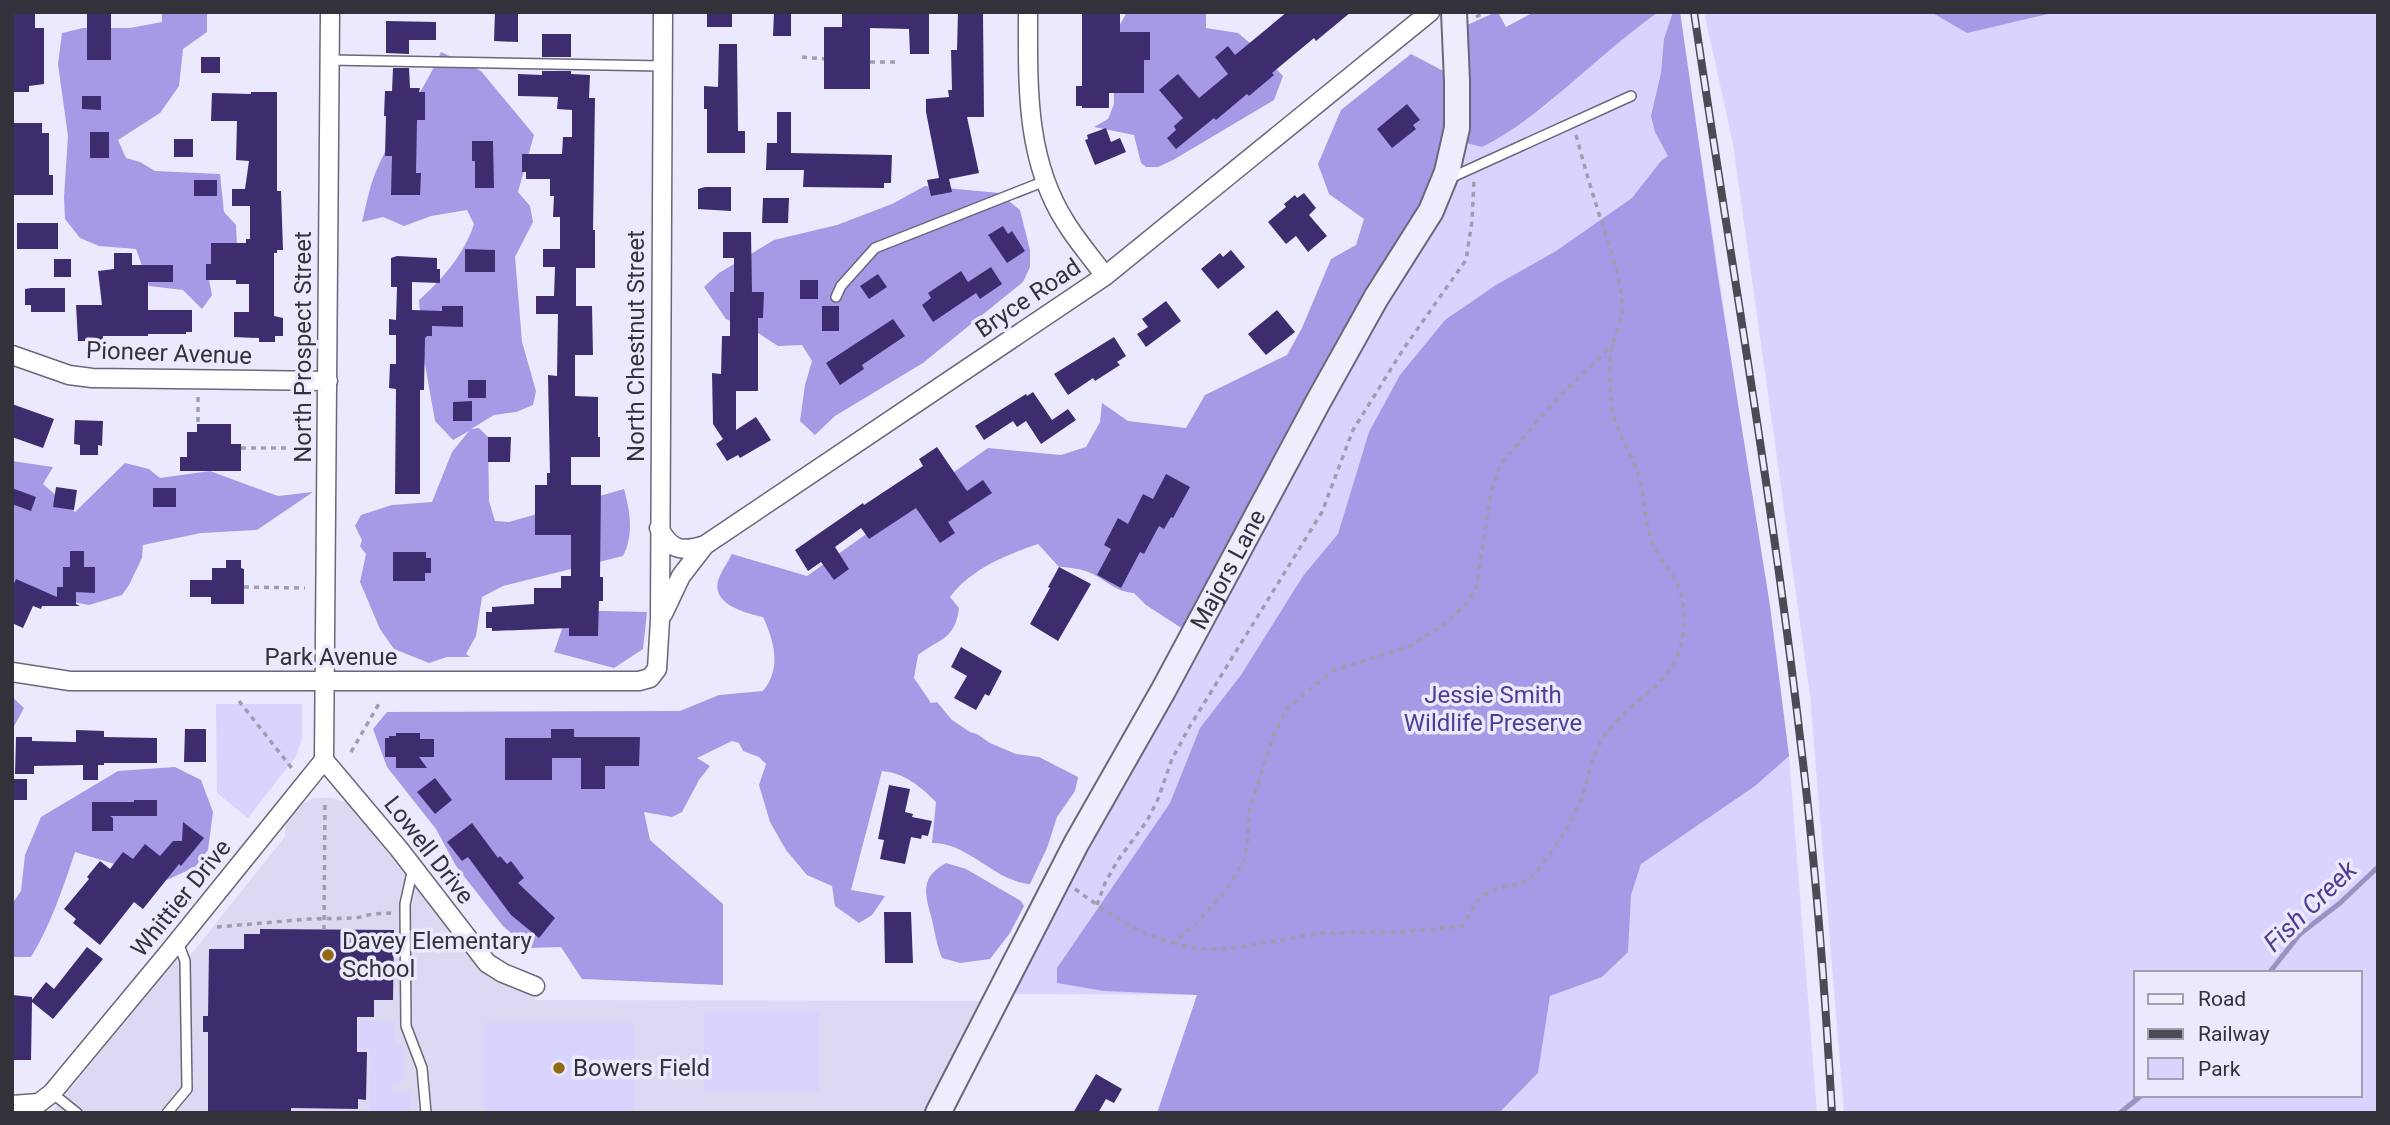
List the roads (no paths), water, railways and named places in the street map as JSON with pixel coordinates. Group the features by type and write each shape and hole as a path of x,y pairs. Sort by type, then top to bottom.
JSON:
{"street":[{"name":"North Prospect Street","path":"326,682 330,12"},
{"name":"North Chestnut Street","path":"650,678 657,669 660,620 663,12"},
{"path":"1028,12 1028,100 1031,128 1045,181 1066,223 1105,275"},
{"name":"Bryce Road","path":"660,620 681,576 705,545 1105,275 1430,12"},
{"name":"Majors Lane","path":"939,1113 1076,844 1163,691 1376,298 1431,211 1447,172 1457,128 1457,81 1464,15"},
{"name":"Pioneer Avenue","path":"12,355 69,374 92,378 328,381"},
{"path":"659,528 665,540 672,546 692,549 705,545"},
{"name":"Park Avenue","path":"12,673 70,681 639,681 650,678"},
{"path":"324,760 326,682"},
{"name":"Lowell Drive","path":"324,760 487,962 503,973 535,986"},
{"name":"Whittier Drive","path":"43,1102 178,942 324,760"},
{"path":"12,1105 43,1102"}],"lane":[{"path":"329,60 662,66"},
{"path":"1443,182 1631,96"},
{"path":"836,297 841,285 875,248 1045,181"},
{"path":"413,868 405,904 406,1026 422,1068 426,1113"},
{"path":"167,1113 187,1089 185,961 178,942"},
{"path":"43,1102 77,1113"}],"waterway":[{"name":"Fish Creek","path":"2271,971 2300,934 2340,903 2378,867"},
{"name":"Fish Creek","path":"2120,1113 2140,1097"}],"railway":[{"path":"1694,12 1790,654 1816,883 1832,1113"}],"place":[{"name":"Davey Elementary School","path":"328,955"},
{"name":"Bowers Field","path":"559,1068"}],"park label":[{"name":"Jessie Smith Wildlife Preserve","path":"1493,709"}]}
